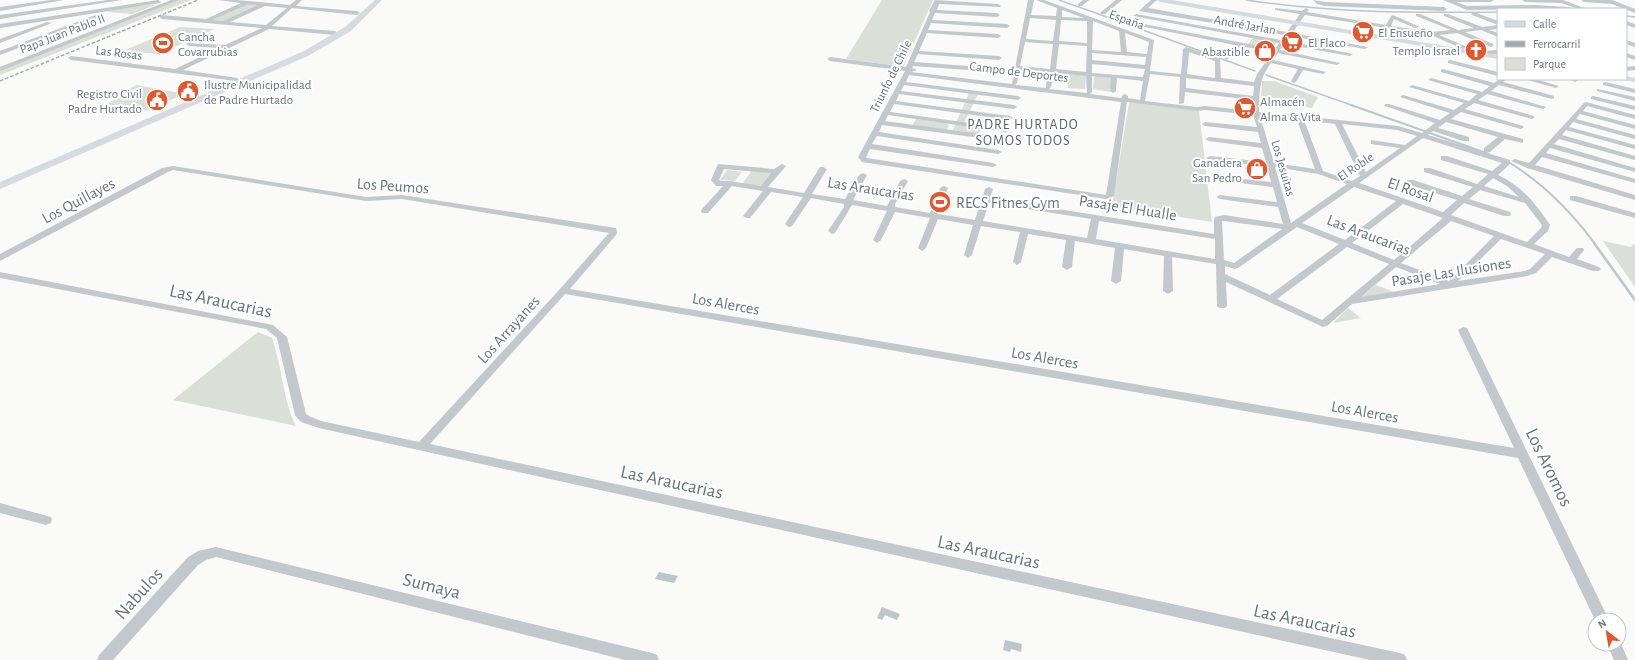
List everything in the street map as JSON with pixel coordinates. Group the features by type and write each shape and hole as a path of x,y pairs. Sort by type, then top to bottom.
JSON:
{"main road":[{"path":"0,180 301,51 335,32 370,0"},
{"path":"0,186 305,54 330,41 348,29 379,0"},
{"path":"1160,0 1497,57"}],"street":[{"path":"0,9 61,0"},
{"path":"0,17 119,0"},
{"path":"221,0 249,1 290,7 357,13"},
{"path":"176,71 270,26 298,0"},
{"path":"1014,83 1031,0"},
{"name":"España","path":"1039,0 1090,20 1152,41 1143,99"},
{"path":"1080,5 1086,0"},
{"path":"1103,13 1119,0"},
{"path":"1124,54 1120,30 1154,0"},
{"path":"1338,0 1343,5"},
{"path":"1447,0 1492,0 1514,7"},
{"path":"1447,0 1467,8 1542,8"},
{"path":"1525,0 1559,1 1581,8"},
{"path":"1584,0 1610,1 1626,8"},
{"path":"0,26 174,1"},
{"name":"Papa Juan Pablo II","path":"0,69 174,1"},
{"path":"206,21 249,1"},
{"path":"938,1 998,6"},
{"name":"Triunfo de Chile","path":"934,171 865,160 862,157 902,83 932,11 938,1"},
{"path":"1391,1 1400,8"},
{"path":"1391,1 1433,3"},
{"path":"1318,2 1445,12 1481,29 1497,35"},
{"path":"224,22 265,4"},
{"path":"1048,87 1052,71 1060,8"},
{"path":"1144,8 1365,47"},
{"path":"1277,8 1325,16 1358,19 1432,34 1497,27"},
{"path":"0,53 102,15 109,10"},
{"path":"932,11 997,15"},
{"path":"1325,16 1329,11"},
{"name":"Los Jesuitas","path":"1292,226 1282,205 1270,164 1256,113 1256,98 1257,84 1260,74 1305,12"},
{"path":"1474,14 1497,23"},
{"path":"1418,15 1491,46"},
{"path":"1028,16 1090,20 1089,92"},
{"name":"André Jarlan","path":"1136,16 1350,54"},
{"path":"0,40 55,20 57,17"},
{"path":"162,17 335,32"},
{"path":"1388,26 1393,17 1463,47"},
{"path":"928,21 1007,26"},
{"path":"1128,23 1204,41 1238,45 1337,63"},
{"path":"923,34 998,36"},
{"path":"923,34 990,41"},
{"path":"1427,45 1432,34"},
{"path":"1023,40 1056,43 1124,54 1150,56"},
{"path":"189,44 225,47"},
{"path":"1227,58 1238,45"},
{"path":"1181,103 1186,49 1218,60 1218,79"},
{"path":"915,52 999,58"},
{"path":"1478,54 1497,52"},
{"name":"Las Rosas","path":"71,58 236,78"},
{"name":"Campo de Deportes","path":"830,59 908,69 1022,87 1181,103 1205,108 1428,132"},
{"path":"1089,62 1147,73 1257,84"},
{"path":"1269,62 1323,72"},
{"path":"1450,62 1497,74"},
{"path":"1018,68 1114,76 1147,73"},
{"path":"1294,80 1301,68"},
{"path":"908,69 982,69"},
{"path":"1443,72 1499,82 1552,97"},
{"path":"1113,90 1114,76"},
{"path":"970,79 934,171 989,185 1106,197 1110,196 1125,98"},
{"name":"Campo de Deportes","path":"970,79 1089,92 1197,109 1205,108"},
{"path":"1430,80 1543,107"},
{"path":"1531,80 1556,86"},
{"path":"1530,166 1607,81 1635,91"},
{"name":"El Roble","path":"1220,262 1235,266 1499,82"},
{"path":"902,83 1018,98"},
{"path":"968,255 986,200 993,165 1022,87"},
{"path":"1412,87 1532,117"},
{"path":"1182,90 1256,98"},
{"path":"1599,90 1635,99"},
{"path":"897,92 1014,108"},
{"path":"1403,98 1521,127"},
{"path":"1589,101 1635,108"},
{"path":"1589,101 1635,117"},
{"path":"891,102 1010,118"},
{"path":"1387,105 1443,122 1520,141"},
{"path":"1579,112 1635,127"},
{"path":"886,113 1006,130"},
{"path":"1298,117 1320,172"},
{"path":"1572,120 1635,137"},
{"path":"1337,121 1364,176"},
{"path":"880,122 1003,139"},
{"path":"1205,124 1261,130"},
{"path":"1565,128 1635,147"},
{"path":"1428,132 1466,139"},
{"path":"1221,276 1323,324 1396,262 1463,200 1507,162 1428,132"},
{"path":"875,134 998,152"},
{"path":"1557,136 1635,158"},
{"path":"1487,150 1504,137"},
{"path":"1209,139 1265,146"},
{"path":"1374,142 1406,147"},
{"path":"1549,145 1635,170"},
{"path":"868,146 993,165"},
{"path":"1541,154 1635,182"},
{"name":"El Rosal","path":"1210,158 1270,164 1320,172 1596,269"},
{"path":"1444,158 1494,174 1529,201 1546,228 1529,245"},
{"path":"1515,161 1635,198"},
{"name":"Las Araucarias","path":"766,189 779,168 721,166 715,180 719,184 730,183 766,189 807,195 1220,262"},
{"name":"Los Peumos","path":"170,168 366,198 402,197 613,230"},
{"name":"Los Quillayes","path":"0,258 170,168"},
{"path":"789,224 806,199 808,191 823,169"},
{"path":"1427,170 1529,201"},
{"path":"832,231 848,207 849,198 863,175"},
{"path":"1217,178 1276,185"},
{"path":"877,240 891,213 891,204 904,181"},
{"path":"1410,182 1507,214"},
{"path":"705,211 730,183"},
{"path":"922,248 934,220 934,212 944,188"},
{"path":"747,216 766,189"},
{"path":"1220,197 1282,205"},
{"path":"1573,198 1635,216"},
{"name":"Pasaje El Hualle","path":"986,200 1218,237"},
{"path":"1270,300 1402,201"},
{"path":"1091,241 1096,217"},
{"name":"Las Araucarias","path":"1218,237 1218,219 1224,218 1278,226 1292,226 1346,243 1452,286"},
{"name":"Los Arrayanes","path":"422,446 563,291 613,232 613,230"},
{"path":"1017,262 1024,230"},
{"path":"1452,286 1454,280 1500,235"},
{"path":"1218,237 1222,306"},
{"path":"1066,267 1071,238"},
{"path":"1116,280 1120,246"},
{"path":"1571,260 1580,250"},
{"name":"Pasaje Las Ilusiones","path":"1348,302 1531,272 1551,253"},
{"path":"1168,254 1168,291"},
{"name":"Las Araucarias","path":"0,275 269,327 282,337 299,410 305,419 319,424 1400,660"},
{"name":"Los Alerces","path":"563,291 1522,454"},
{"name":"Los Aromos","path":"1463,330 1598,612"},
{"path":"0,508 46,520"},
{"name":"Sumaya","path":"203,554 222,552 652,660"},
{"name":"Nabulos","path":"104,660 189,565 203,554"}],"green space":[{"path":"178,0 191,0 0,75 0,70"},
{"path":"882,0 933,0 904,65 899,66 846,59"},
{"path":"248,3 260,5 224,21 209,20"},
{"path":"157,4 133,14 108,12 112,10"},
{"name":"Cancha Covarrubias","path":"180,27 214,29 159,54 123,51"},
{"path":"1253,38 1277,42 1271,50 1247,45"},
{"path":"1068,74 1086,76 1085,89 1068,88"},
{"path":"1095,76 1112,78 1110,92 1093,89"},
{"path":"1262,81 1274,81 1318,97 1312,108 1261,99"},
{"path":"137,85 185,94 144,111 105,104 137,91 129,89"},
{"path":"969,93 978,94 963,125 981,128 979,134 953,130"},
{"path":"1131,102 1199,111 1212,222 1112,206 1129,103"},
{"path":"916,119 946,123 949,125 947,129 943,130 913,125"},
{"path":"753,169 772,172 761,186 742,184"},
{"path":"727,170 742,172 735,181 720,180"},
{"path":"1603,241 1631,247 1633,244 1635,245 1635,287"},
{"path":"1376,285 1394,292 1360,298"},
{"path":"1348,308 1361,318 1333,323"},
{"path":"258,332 272,338 288,406 296,426 173,400"}],"shaded area":[{"path":"659,572 678,576 674,583 655,579"},
{"path":"882,607 900,614 897,620 885,615 882,620 877,618"},
{"path":"1005,640 1022,644 1021,652 1011,649 1010,652 1003,650"}],"waterway":[{"path":"1059,0 1124,23"},
{"path":"1246,0 1309,8 1341,10 1403,12 1497,12"},
{"path":"1627,16 1635,17"},
{"path":"1132,26 1255,71"},
{"path":"1266,75 1354,106"},
{"path":"1351,105 1489,154"},
{"path":"1507,161 1532,178 1555,198 1576,220 1595,244"},
{"path":"1594,243 1635,300"}],"railway":[{"path":"0,81 198,0"}],"place":[{"name":"El Ensueño","path":"1363,32"},
{"name":"El Flaco","path":"1292,42"},
{"name":"Cancha Covarrubias","path":"163,43"},
{"name":"Templo Israel","path":"1476,50"},
{"name":"Abastible","path":"1265,51"},
{"name":"Ilustre Municipalidad de Padre Hurtado","path":"188,91"},
{"name":"Registro Civil Padre Hurtado","path":"157,100"},
{"name":"Almacén Alma & Vita","path":"1245,108"},
{"name":"Ganadera San Pedro","path":"1257,169"},
{"name":"RECS Fitnes Gym","path":"940,202"}],"district":[{"name":"PADRE HURTADO SOMOS TODOS","path":"1023,132"}]}
